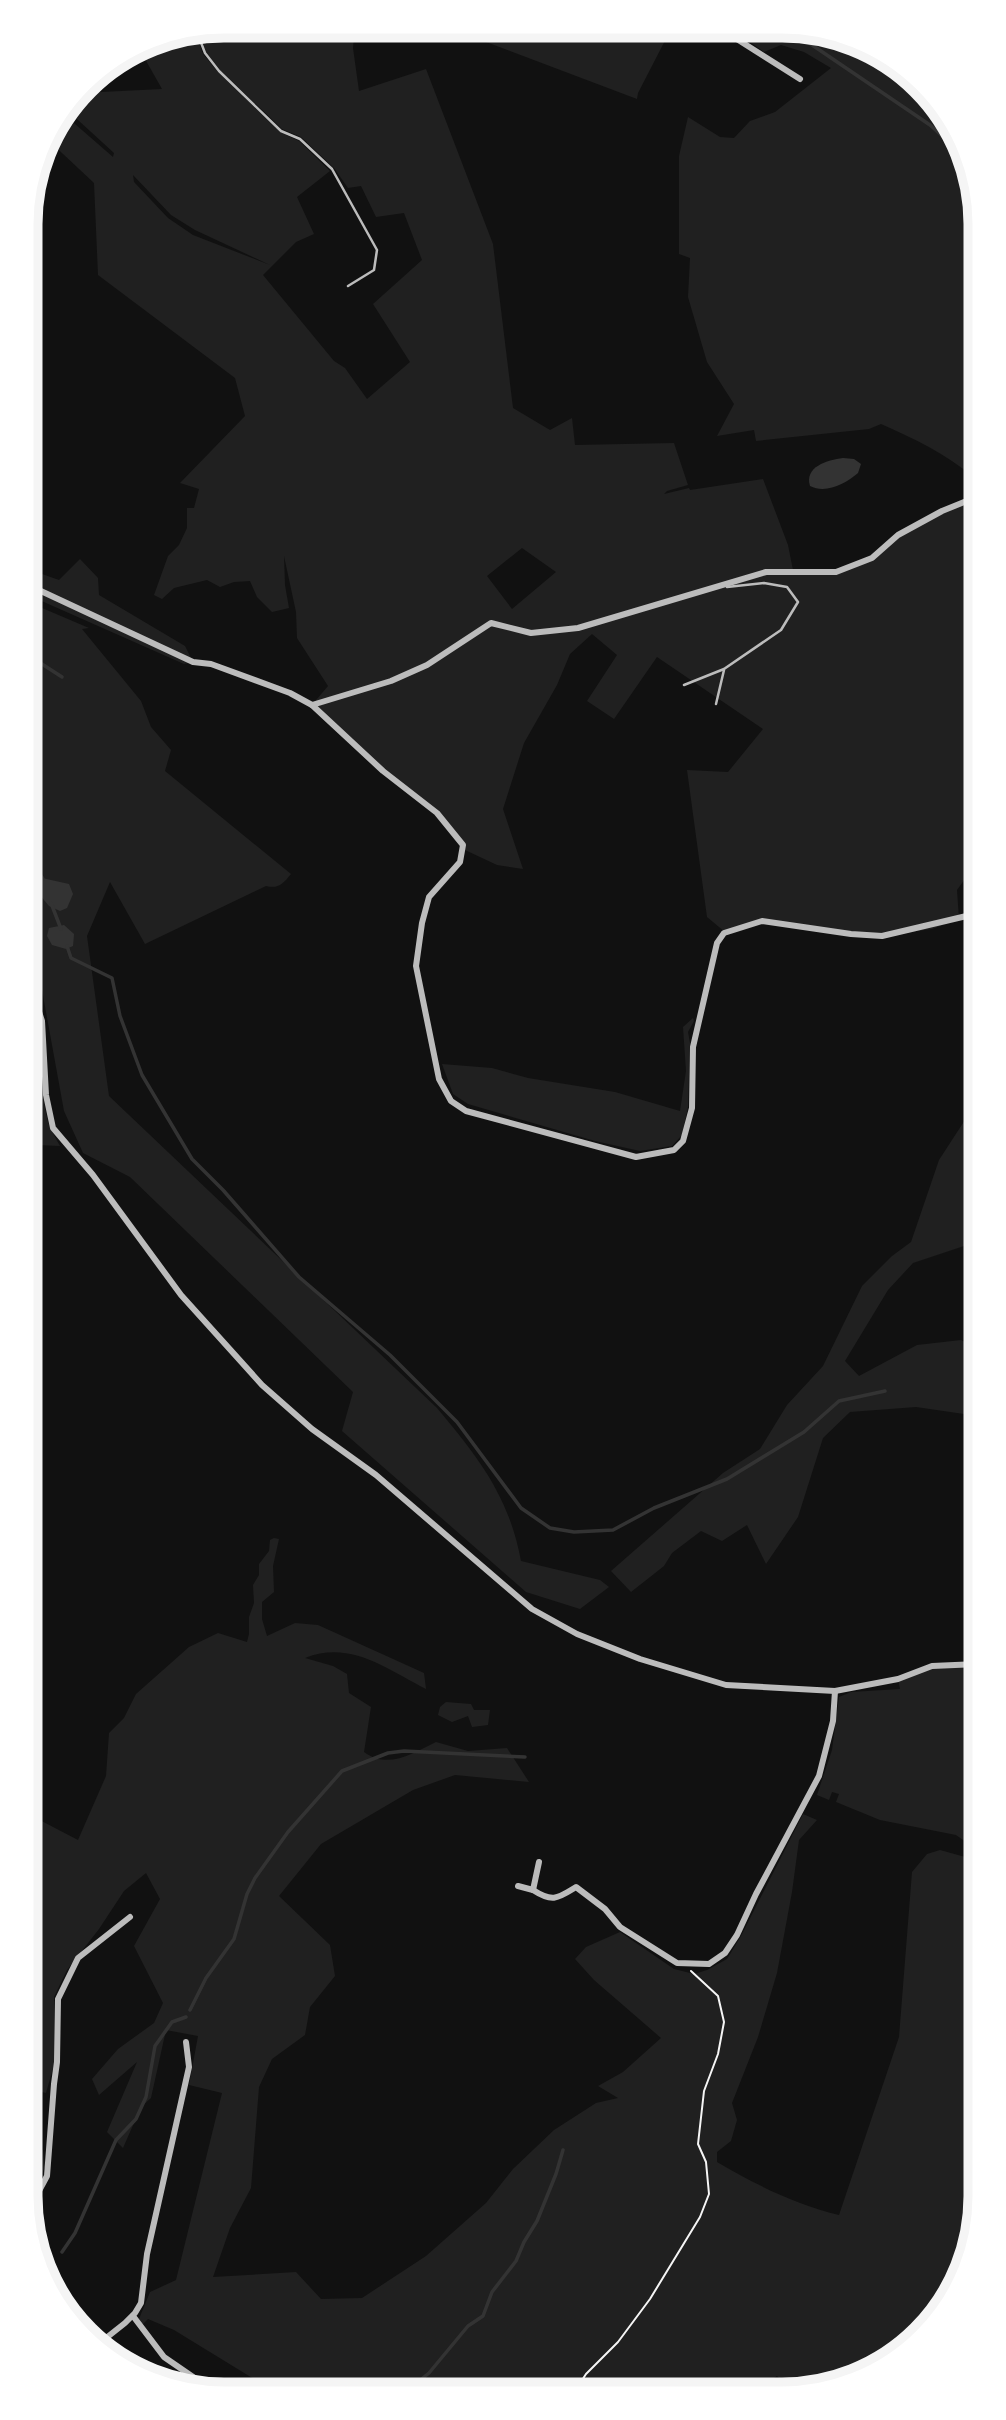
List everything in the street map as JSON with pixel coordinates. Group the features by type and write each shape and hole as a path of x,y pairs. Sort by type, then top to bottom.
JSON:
{"street":[{"path":"735,38 800,79"},
{"path":"312,705 391,681 427,665 491,624 531,633 578,628 660,601 766,572 836,572 872,558 898,535 968,500"},
{"path":"39,590 193,662 211,664 290,693 312,705 383,771 437,813 463,845 460,862 429,897 416,966 439,1079 451,1101 466,1111 636,1157 674,1150 683,1141 692,1108 693,1047 717,943 724,933 762,921 881,936 968,916"},
{"path":"39,1011 42,1021 46,1095 53,1128 93,1174 181,1294 262,1385 312,1429 376,1475 532,1609 577,1634 640,1659 726,1685 835,1691 898,1679 932,1666 967,1664"},
{"path":"518,1886 556,1898 576,1887 605,1909 620,1927 677,1963 709,1964 725,1953 737,1935 819,1776 833,1721 835,1691"},
{"path":"533,1890 539,1862"},
{"path":"38,2193 47,2176 57,2062 58,1999 78,1958 130,1917"},
{"path":"106,2338 132,2316 141,2303 147,2254 189,2067 186,2042"},
{"path":"132,2316 164,2357 197,2379"}],"lane":[{"path":"200,40 205,53 219,71 281,131 300,139 332,169 376,250 374,270 348,286"},
{"path":"684,685 724,669 781,630 798,602 787,587 764,583 716,587"},
{"path":"716,704 724,669"}],"path":[{"path":"581,2382 618,2342 650,2299 700,2217 709,2194 706,2162 698,2144 704,2091 718,2054 724,2022 718,1996 682,1964"}],"shaded area":[{"path":"354,38 359,91 426,69 493,244 513,408 550,430 572,418 575,445 674,443 688,485 664,494 689,488 690,490 763,479 788,545 793,570 834,574 873,560 899,537 968,503 968,875 957,890 959,919 932,929 882,936 760,920 725,932 707,917 687,770 728,772 763,729 657,657 614,719 587,701 617,655 592,634 570,654 557,685 524,743 503,809 523,869 497,865 465,850 438,813 384,771 311,706 328,686 297,638 296,612 284,556 289,608 272,612 257,597 250,581 234,582 220,587 207,580 174,588 162,599 154,595 168,556 179,545 187,528 187,508 194,508 199,489 180,483 245,416 235,378 98,275 94,183 56,147 71,120 113,157 114,153 74,116 85,102 94,92 162,89 145,57 198,40 203,54 218,72 280,132 299,141 330,171 297,197 314,234 296,242 263,275 334,361 345,368 367,399 410,362 373,304 422,260 404,213 376,217 361,186 348,188 334,168 301,137 282,129 220,70 206,52 202,40","holes":["133,175 171,215 195,230 270,265 193,235 168,218 134,182","522,548 556,572 512,609 487,576"]},
{"path":"475,38 666,38 637,99"},
{"path":"745,38 818,42 864,58 885,70 921,102 948,142 961,176 968,224 968,473 918,441 881,424 869,429 756,441 754,430 717,436 734,404 707,362 688,297 690,258 679,254 679,156 688,117 720,137 734,138 750,121 775,112 831,68 804,52 781,45 764,52"},
{"path":"843,458 854,459 861,464 858,473 835,487 822,489 810,486 810,474 814,469"},
{"path":"80,559 98,578 99,595 185,646 193,662 184,664 39,600 39,573 59,580"},
{"path":"39,607 89,628 82,629 141,701 151,727 171,750 165,771 291,874 280,885 266,886 145,944 110,882 87,936 109,1096 437,1408 490,1478 509,1517 521,1561 600,1580 609,1587 580,1609 526,1592 342,1431 353,1392 130,1177 83,1153 64,1111 39,971"},
{"path":"42,878 69,884 73,894 67,908 60,911 49,906 39,894"},
{"path":"64,925 74,934 73,946 66,949 52,945 47,936 49,928"},
{"path":"693,1018 688,1032 688,1107 682,1135 672,1146 640,1151 595,1141 468,1104 453,1094 442,1064 492,1068 528,1078 615,1092 680,1111 686,1071 683,1027"},
{"path":"39,1053 48,1122 60,1146 39,1145"},
{"path":"968,1116 967,1245 913,1263 888,1290 845,1361 859,1376 917,1345 961,1340 967,1343 967,1416 916,1407 850,1412 823,1438 798,1517 766,1564 747,1525 722,1541 701,1531 672,1553 664,1566 631,1592 611,1571 723,1473 760,1449 787,1405 823,1366 862,1286 892,1256 911,1242 939,1160"},
{"path":"279,1539 273,1566 274,1592 262,1602 262,1619 267,1636 295,1623 318,1625 424,1673 426,1689 368,1659 353,1655 322,1653 305,1658 333,1666 347,1674 349,1693 371,1707 364,1752 382,1760 391,1760 436,1742 468,1751 507,1748 529,1782 455,1775 413,1790 321,1844 279,1896 330,1945 335,1976 310,2007 305,2035 272,2059 259,2087 251,2188 230,2228 213,2277 296,2272 321,2299 362,2298 426,2256 486,2203 513,2169 554,2130 596,2103 618,2098 598,2086 623,2072 661,2038 594,1980 575,1959 586,1947 620,1932 674,1969 694,1974 727,1959 803,1814 817,1820 799,1840 777,1973 758,2037 732,2103 737,2120 731,2141 717,2152 717,2162 776,2193 839,2215 899,2037 912,1872 927,1854 940,1850 967,1858 967,2208 964,2232 958,2255 943,2289 921,2318 885,2350 866,2356 857,2365 830,2375 783,2382 777,2376 768,2382 259,2382 174,2330 148,2319 142,2325 139,2319 150,2292 176,2280 222,2093 189,2085 198,2036 166,2030 151,2098 141,2107 123,2148 107,2132 137,2062 99,2095 92,2079 118,2049 154,2023 163,2003 134,1946 160,1899 146,1873 124,1891 67,1970 54,1997 54,2065 46,2093 38,2091 38,1819 78,1840 106,1776 109,1733 124,1718 136,1694 189,1647 218,1633 247,1642 249,1617 254,1603 253,1585 259,1575 259,1564 269,1551 270,1540"},
{"path":"967,1664 967,1842 956,1835 880,1820 836,1802 839,1794 832,1792 829,1800 817,1795 832,1750 839,1697 851,1692 900,1689 898,1679 932,1666"},
{"path":"446,1702 471,1704 474,1710 490,1710 488,1725 472,1727 468,1716 452,1722 438,1715 440,1707"},
{"path":"38,2149 43,2150 45,2167 38,2182"}],"waterway":[{"path":"805,40 930,125 947,140"},
{"path":"39,662 62,677"},
{"path":"39,872 43,879"},
{"path":"51,903 61,929"},
{"path":"67,946 71,958 112,978 120,1016 142,1075 192,1159 223,1190 299,1277 390,1355 457,1422 521,1508 550,1528 574,1532 613,1530 654,1508 727,1479 804,1432 839,1401 885,1391"},
{"path":"190,2010 206,1978 234,1939 247,1894 255,1878 288,1832 342,1771 388,1753 404,1751 525,1757"},
{"path":"62,2252 75,2233 116,2140 136,2119 146,2097 155,2046 172,2022 186,2017"},
{"path":"418,2382 429,2373 468,2326 483,2316 492,2292 516,2261 537,2221 563,2150"},
{"path":"861,2364 879,2354"}]}
